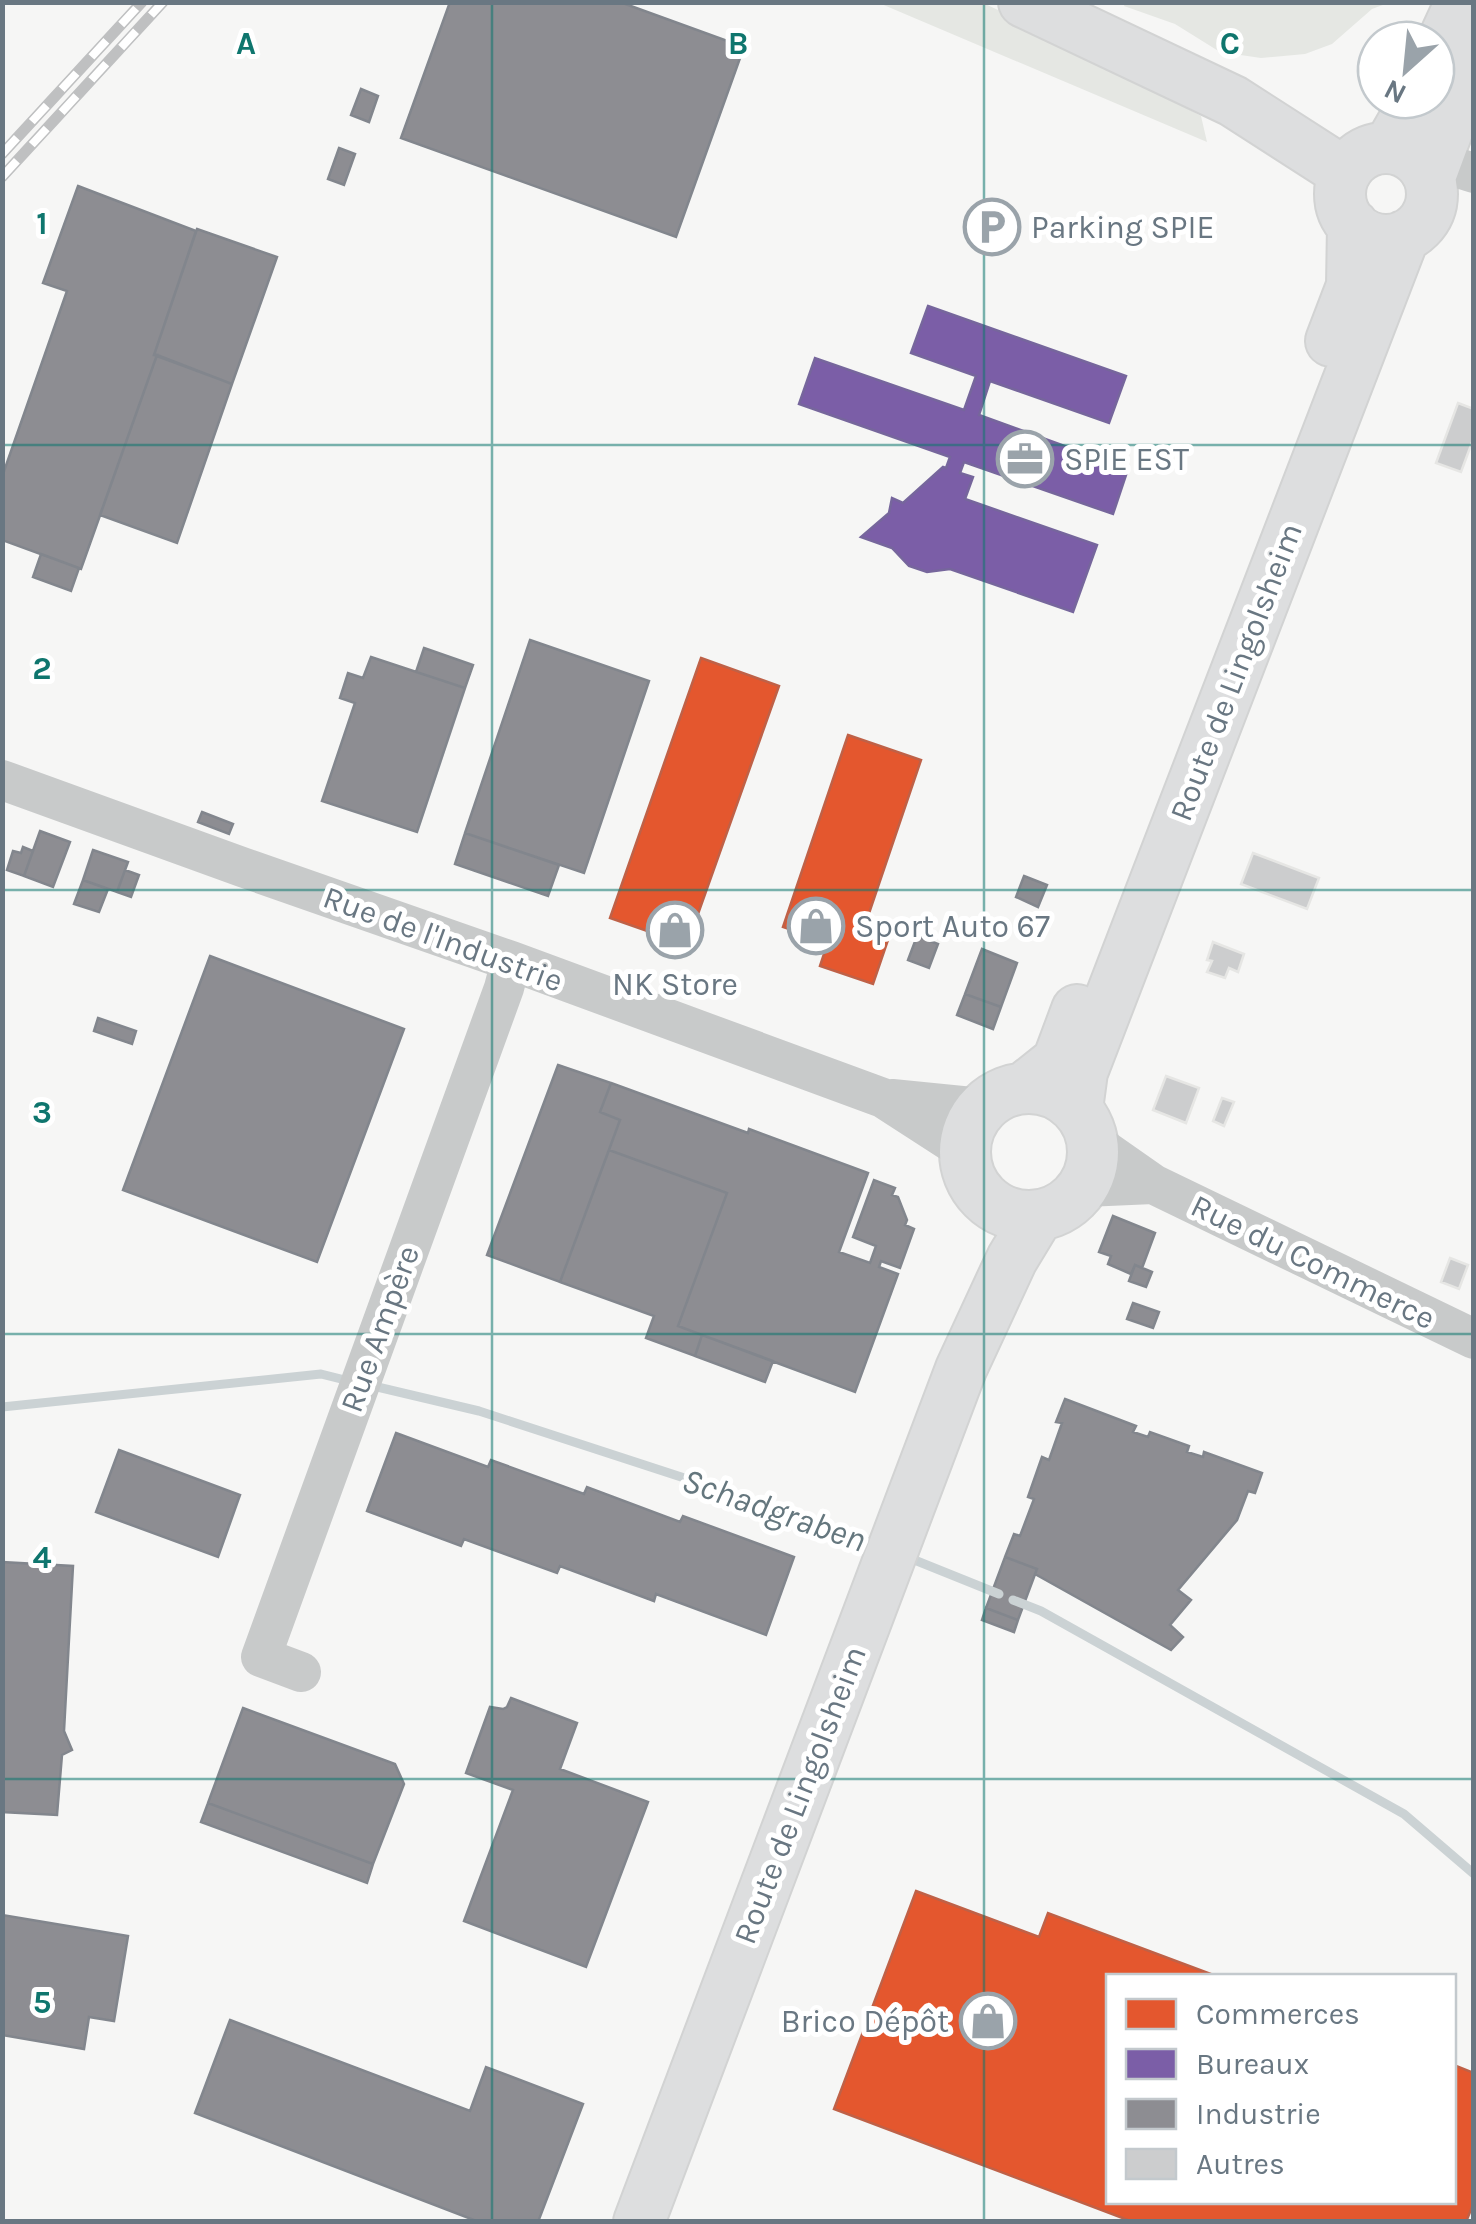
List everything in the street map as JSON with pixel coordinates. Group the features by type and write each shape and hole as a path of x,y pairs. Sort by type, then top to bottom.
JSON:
{"main road":[{"path":"1024,2 1233,101 1345,173"},
{"path":"1446,171 1423,166 1402,150 1376,148 1352,162 1345,173 1340,186 1344,214 1352,225 1377,239 1391,240 1417,229 1426,218 1433,191 1446,171 1474,58"},
{"path":"1389,148 1405,120"},
{"name":"Route de Lingolsheim","path":"990,1116 1058,1061 1352,286 1352,225"},
{"name":"Route de Lingolsheim","path":"1085,1146 1082,1072 1404,236"},
{"path":"1044,1090 1062,1097 1085,1146 1072,1201 1038,1216 1004,1212 989,1203 967,1170 990,1116 1044,1090"},
{"path":"961,1369 985,1250 989,1203"},
{"path":"961,1369 1012,1260 1038,1216"},
{"name":"Route de Lingolsheim","path":"638,2222 961,1369"}],"street":[{"name":"Rue de l'Industrie","path":"2,780 883,1098 990,1116"},
{"name":"Rue Ampère","path":"301,1672 261,1657 512,961"},
{"name":"Rue du Commerce","path":"1085,1146 1153,1184 1474,1339"}],"shaded area":[{"path":"1125,2 1388,3 1356,20 1332,44 1305,54 1261,58 1220,52 1175,24 1124,6"},
{"path":"879,3 983,3 1201,116 1207,142"}],"building: Commerces":[{"path":"701,658 779,686 687,945 610,918"},
{"path":"848,735 921,760 865,925 890,934 873,984 820,966 828,942 783,927"},
{"name":"Brico Dépôt","path":"916,1891 1039,1937 1048,1913 1211,1974 1106,1974 1106,2204 1456,2204 1456,2066 1474,2073 1474,2202 1466,2222 1133,2222 834,2109"}],"building: Bureaux":[{"name":"SPIE EST","path":"928,306 1126,376 1109,423 990,381 979,415 1128,469 1113,514 964,462 960,473 973,477 965,499 1097,545 1073,612 950,569 927,572 909,566 892,548 861,537 889,513 892,498 903,503 946,468 950,457 799,404 815,358 964,410 976,376 911,353"}],"building: Industrie":[{"path":"450,2 620,2 744,47 676,237 401,138"},
{"path":"361,89 378,96 369,122 351,115"},
{"path":"339,148 355,154 344,185 328,179"},
{"path":"78,186 196,231 157,355 81,569 2,540 2,477 67,291 43,283"},
{"path":"197,229 277,257 232,384 154,355"},
{"path":"157,355 232,384 177,543 100,515"},
{"path":"41,554 79,568 71,591 33,577"},
{"path":"530,640 649,681 584,873 465,833"},
{"path":"424,648 473,665 465,688 416,672"},
{"path":"371,657 465,688 417,832 322,801 355,703 340,698 348,673 363,678"},
{"path":"202,812 233,824 229,834 198,822"},
{"path":"40,831 70,842 53,887 24,876"},
{"path":"465,833 559,865 548,896 455,864"},
{"path":"23,847 33,851 24,876 7,870 13,851 21,853"},
{"path":"93,850 128,862 117,892 83,880"},
{"path":"125,870 139,875 131,897 117,892"},
{"path":"1024,876 1047,885 1038,907 1016,897"},
{"path":"83,880 108,889 99,912 74,904"},
{"path":"917,936 938,944 929,968 908,960"},
{"path":"982,949 1017,963 1001,1007 965,994"},
{"path":"210,956 404,1029 317,1262 123,1190"},
{"path":"965,994 1001,1007 993,1029 957,1015"},
{"path":"98,1018 136,1031 132,1044 94,1031"},
{"path":"558,1065 611,1083 600,1112 620,1120 560,1282 487,1255"},
{"path":"611,1083 868,1173 839,1252 870,1263 876,1246 853,1237 874,1180 895,1188 892,1195 898,1197 907,1220 905,1225 914,1229 900,1268 881,1261 879,1267 898,1274 855,1392 678,1326 727,1193 609,1150 620,1120 600,1112"},
{"path":"609,1150 727,1193 678,1326 702,1335 695,1356 646,1338 654,1316 560,1282"},
{"path":"1113,1216 1155,1233 1142,1268 1135,1265 1131,1274 1108,1264 1111,1256 1099,1252"},
{"path":"1135,1265 1152,1272 1146,1287 1129,1281"},
{"path":"1133,1303 1159,1312 1153,1328 1127,1319"},
{"path":"702,1335 773,1361 765,1382 695,1356"},
{"path":"1065,1399 1136,1426 1133,1432 1148,1437 1150,1432 1189,1446 1187,1452 1203,1457 1204,1452 1262,1473 1255,1493 1248,1491 1237,1520 1178,1590 1191,1600 1170,1625 1183,1637 1171,1650 1035,1574 1037,1569 1005,1557 1014,1534 1020,1536 1034,1499 1028,1497 1042,1457 1049,1460 1062,1423 1056,1422"},
{"path":"396,1433 488,1467 491,1460 584,1494 587,1487 680,1522 683,1516 794,1557 766,1635 656,1594 654,1601 560,1566 557,1573 464,1539 461,1546 367,1511"},
{"path":"119,1450 240,1495 218,1557 96,1512"},
{"path":"1005,1557 1037,1569 1018,1620 986,1608"},
{"path":"2,1562 73,1566 64,1731 72,1750 62,1755 57,1815 2,1812"},
{"path":"986,1608 1018,1620 1014,1632 982,1620"},
{"path":"511,1698 577,1723 560,1769 648,1802 586,1967 464,1921 513,1790 466,1773 490,1707 503,1709"},
{"path":"243,1708 395,1764 404,1784 373,1864 208,1803"},
{"path":"208,1803 373,1864 367,1883 201,1822"},
{"path":"2,1915 128,1936 114,2021 89,2017 84,2049 2,2035"},
{"path":"230,2020 470,2111 486,2067 583,2104 538,2222 479,2222 195,2113"}],"building: Autres":[{"path":"1458,403 1474,409 1474,437 1461,472 1436,463"},
{"path":"1253,853 1319,878 1307,909 1241,884"},
{"path":"1213,942 1244,954 1238,972 1229,968 1225,978 1207,972"},
{"path":"1166,1076 1199,1088 1186,1123 1153,1110"},
{"path":"1222,1098 1234,1102 1224,1126 1213,1121"},
{"path":"1450,1258 1468,1265 1459,1289 1441,1282"}],"waterway":[{"name":"Schadgraben","path":"2,1407 321,1374 349,1381"},
{"name":"Schadgraben","path":"369,1385 479,1411 816,1521 878,1546"},
{"name":"Schadgraben","path":"907,1557 999,1594"},
{"name":"Schadgraben","path":"1013,1600 1041,1611 1404,1814 1474,1874"}],"railway":[{"path":"2,154 142,2"},
{"path":"2,177 163,2"}],"place":[{"name":"Parking SPIE","path":"992,227"},
{"name":"SPIE EST","path":"1025,459"},
{"name":"Sport Auto 67","path":"816,926"},
{"name":"NK Store","path":"675,930"},
{"name":"Brico Dépôt","path":"988,2021"}]}
